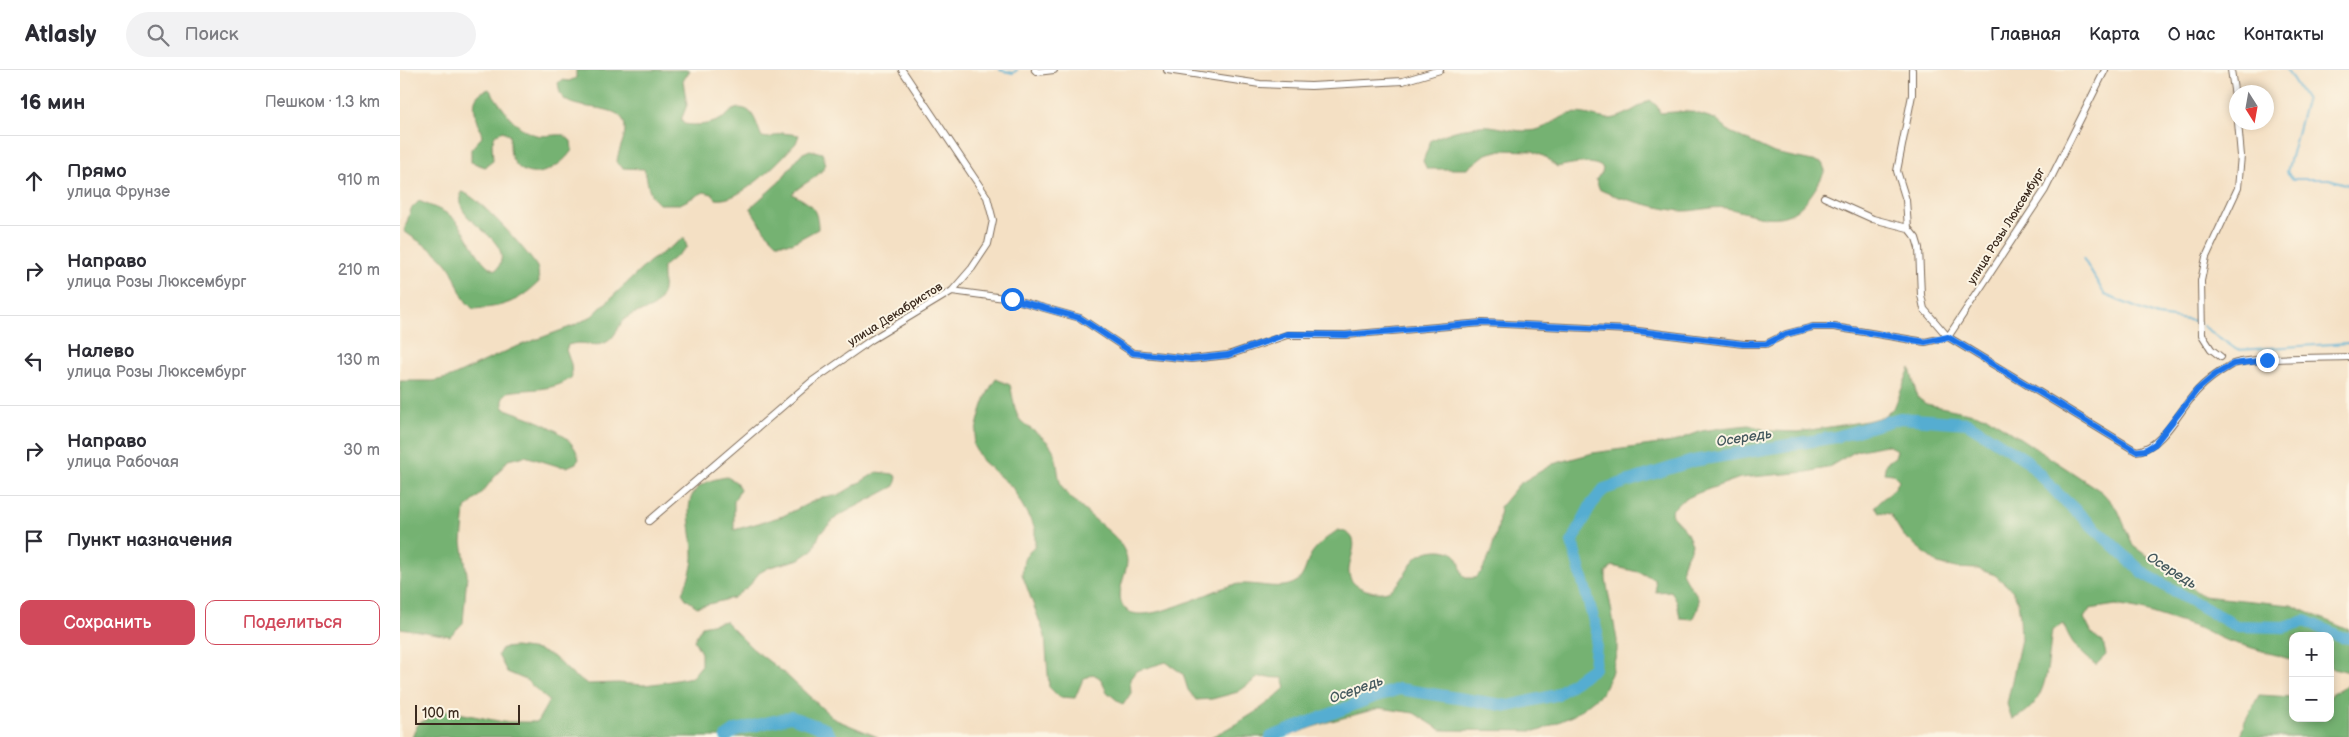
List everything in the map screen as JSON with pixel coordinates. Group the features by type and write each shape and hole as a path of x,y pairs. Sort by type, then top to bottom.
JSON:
{"street":[{"name":"улица Декабристов","path":"649,521 811,382 871,340 952,291 972,268 988,244 993,220 987,197 902,70"},
{"path":"1034,70 1037,72 1054,70"},
{"path":"1167,70 1260,84 1311,86 1403,81 1440,70"},
{"path":"1912,70 1912,95 1897,171 1906,200 1908,228 1916,238 1919,248 1921,295 1924,309 1948,337 2136,451 2145,450 2155,444 2197,390 2233,364 2267,360 2349,357"},
{"name":"улица Розы Люксембург","path":"1948,337 2045,190 2105,70"},
{"path":"2231,70 2233,85"},
{"path":"2221,357 2206,342 2202,335 2201,282 2206,258 2238,188 2241,156 2239,130"},
{"path":"1824,197 1873,219 1908,228"},
{"path":"952,291 1012,299 1080,318 1133,353 1191,359 1228,355 1287,334 1346,335 1482,323 1630,330 1743,344 1766,344 1786,334 1813,327 1834,327 1925,342 1948,337"}],"green space":[{"path":"576,70 690,70 683,81 687,105 681,120 684,124 709,124 741,108 752,114 762,137 769,138 782,133 799,135 796,143 770,170 748,188 737,194 716,199 712,194 704,192 680,204 659,204 650,191 644,169 623,168 617,163 625,133 623,120 617,114 608,110 576,105 567,101 561,95 558,83 561,80 569,81 576,78"},
{"path":"489,89 509,116 521,128 536,135 564,135 571,141 572,150 567,157 551,169 543,172 526,172 518,167 512,158 509,135 503,131 495,135 492,143 493,161 485,167 471,162 471,149 482,137 476,116 475,103 481,93"},
{"path":"1650,100 1657,106 1660,113 1690,111 1715,119 1730,132 1774,153 1822,163 1825,170 1801,207 1790,214 1766,217 1726,208 1689,211 1676,210 1627,199 1599,189 1596,179 1602,173 1603,168 1598,165 1581,163 1557,167 1547,158 1533,151 1501,150 1486,154 1467,169 1427,169 1423,161 1431,140 1460,130 1476,126 1490,126 1530,131 1546,127 1566,115 1575,113 1608,119 1625,115"},
{"path":"810,150 822,153 826,164 815,177 792,194 808,203 814,211 818,222 818,229 792,243 777,243 765,231 750,208 779,182 801,154"},
{"path":"461,192 478,202 489,212 524,249 537,267 539,282 524,295 509,303 473,309 461,293 452,271 444,260 404,231 411,209 419,201 434,207 453,218 480,257 490,268 496,270 501,261 501,252 497,244 467,215 461,206"},
{"path":"684,238 687,247 663,267 662,293 656,305 625,319 607,342 598,345 578,343 568,345 566,350 571,364 572,377 565,382 541,389 508,392 503,397 503,408 559,432 575,449 579,459 576,463 567,467 525,456 508,460 481,494 465,509 462,542 467,574 463,623 450,636 400,628 400,381 434,381 451,377 513,348 573,326 592,316 649,262"},
{"path":"1910,368 1917,397 1926,404 1988,417 2102,492 2118,510 2133,546 2203,596 2291,605 2349,630 2349,672 2334,668 2334,632 2289,632 2289,659 2225,640 2202,629 2142,610 2116,605 2090,609 2084,618 2092,634 2103,642 2106,655 2096,665 2076,647 2069,637 2064,624 2052,630 2047,669 2040,694 2034,704 2024,713 2012,719 2007,704 2021,639 2018,602 2012,590 1995,575 1978,569 1956,568 1938,564 1903,535 1890,514 1879,512 1875,506 1892,491 1899,480 1893,474 1884,473 1886,463 1895,457 1897,450 1887,445 1856,451 1827,468 1807,472 1740,478 1681,501 1671,511 1672,516 1686,531 1692,544 1682,569 1683,575 1699,602 1693,619 1680,618 1677,602 1671,591 1656,592 1655,579 1638,572 1612,566 1606,573 1617,640 1617,651 1611,674 1601,694 1574,715 1539,731 1441,730 1414,713 1380,708 1328,722 1285,737 1211,737 1241,721 1269,702 1286,687 1283,678 1259,677 1238,692 1212,699 1196,700 1188,690 1183,674 1166,662 1136,671 1130,679 1131,693 1123,705 1107,692 1100,678 1093,674 1083,679 1075,698 1059,697 1049,687 1045,636 1022,574 1024,559 1035,545 1035,528 1012,487 982,461 973,445 981,410 991,386 996,379 1010,385 1015,409 1021,421 1052,448 1061,485 1064,490 1113,535 1124,550 1127,561 1121,587 1121,600 1123,606 1128,611 1137,614 1178,606 1237,584 1289,585 1296,582 1302,576 1315,549 1338,530 1349,534 1353,541 1349,567 1350,576 1354,584 1366,590 1385,592 1391,589 1401,580 1415,559 1424,553 1436,550 1448,551 1453,554 1458,559 1465,578 1475,578 1482,571 1491,552 1498,527 1500,507 1519,484 1553,464 1593,453 1673,442 1702,431 1721,428 1749,425 1769,431 1798,432 1867,421 1885,416 1895,406"},
{"path":"877,472 893,474 897,477 895,486 838,516 820,533 813,550 800,559 770,567 759,573 749,586 733,598 697,607 686,599 682,593 693,563 689,514 690,503 693,494 699,486 727,477 736,482 740,489 734,501 734,530 783,516 822,497 839,495"},
{"path":"725,621 753,649 783,672 834,719 878,737 412,737 418,724 444,710 503,722 537,722 549,701 526,680 507,672 498,655 502,648 515,647 538,650 554,657 574,676 588,684 618,683 644,685 692,677 701,666 701,653 694,640 702,626"},
{"path":"2349,685 2349,737 2240,737 2245,721 2259,695 2289,697 2289,722 2334,722 2334,693"}],"waterway":[{"path":"1000,70 1013,73 1017,70"},
{"path":"2287,70 2306,100 2287,172 2293,179 2329,179 2349,185"},
{"path":"2083,258 2105,295 2157,316 2200,323"},
{"path":"2203,326 2237,350 2349,343"},
{"name":"Осередь","path":"1271,737 1399,689 1509,706 1556,695 1594,668 1597,632 1572,542 1591,505 1604,489 1693,461 1836,437 1900,418 1967,423 2026,460 2059,495 2143,573 2236,626 2284,627 2305,621 2341,637 2349,638"},
{"name":"Осередь","path":"726,737 736,730 791,717 825,729 831,737"}],"route":[{"path":"1012,299 1080,318 1133,353 1191,359 1228,355 1287,334 1346,335 1482,323 1630,330 1679,334 1713,342 1743,344 1766,344 1786,334 1813,327 1834,327 1925,342 1948,337 2136,451 2145,450 2155,444 2197,390 2215,375 2233,364 2267,360"}]}
